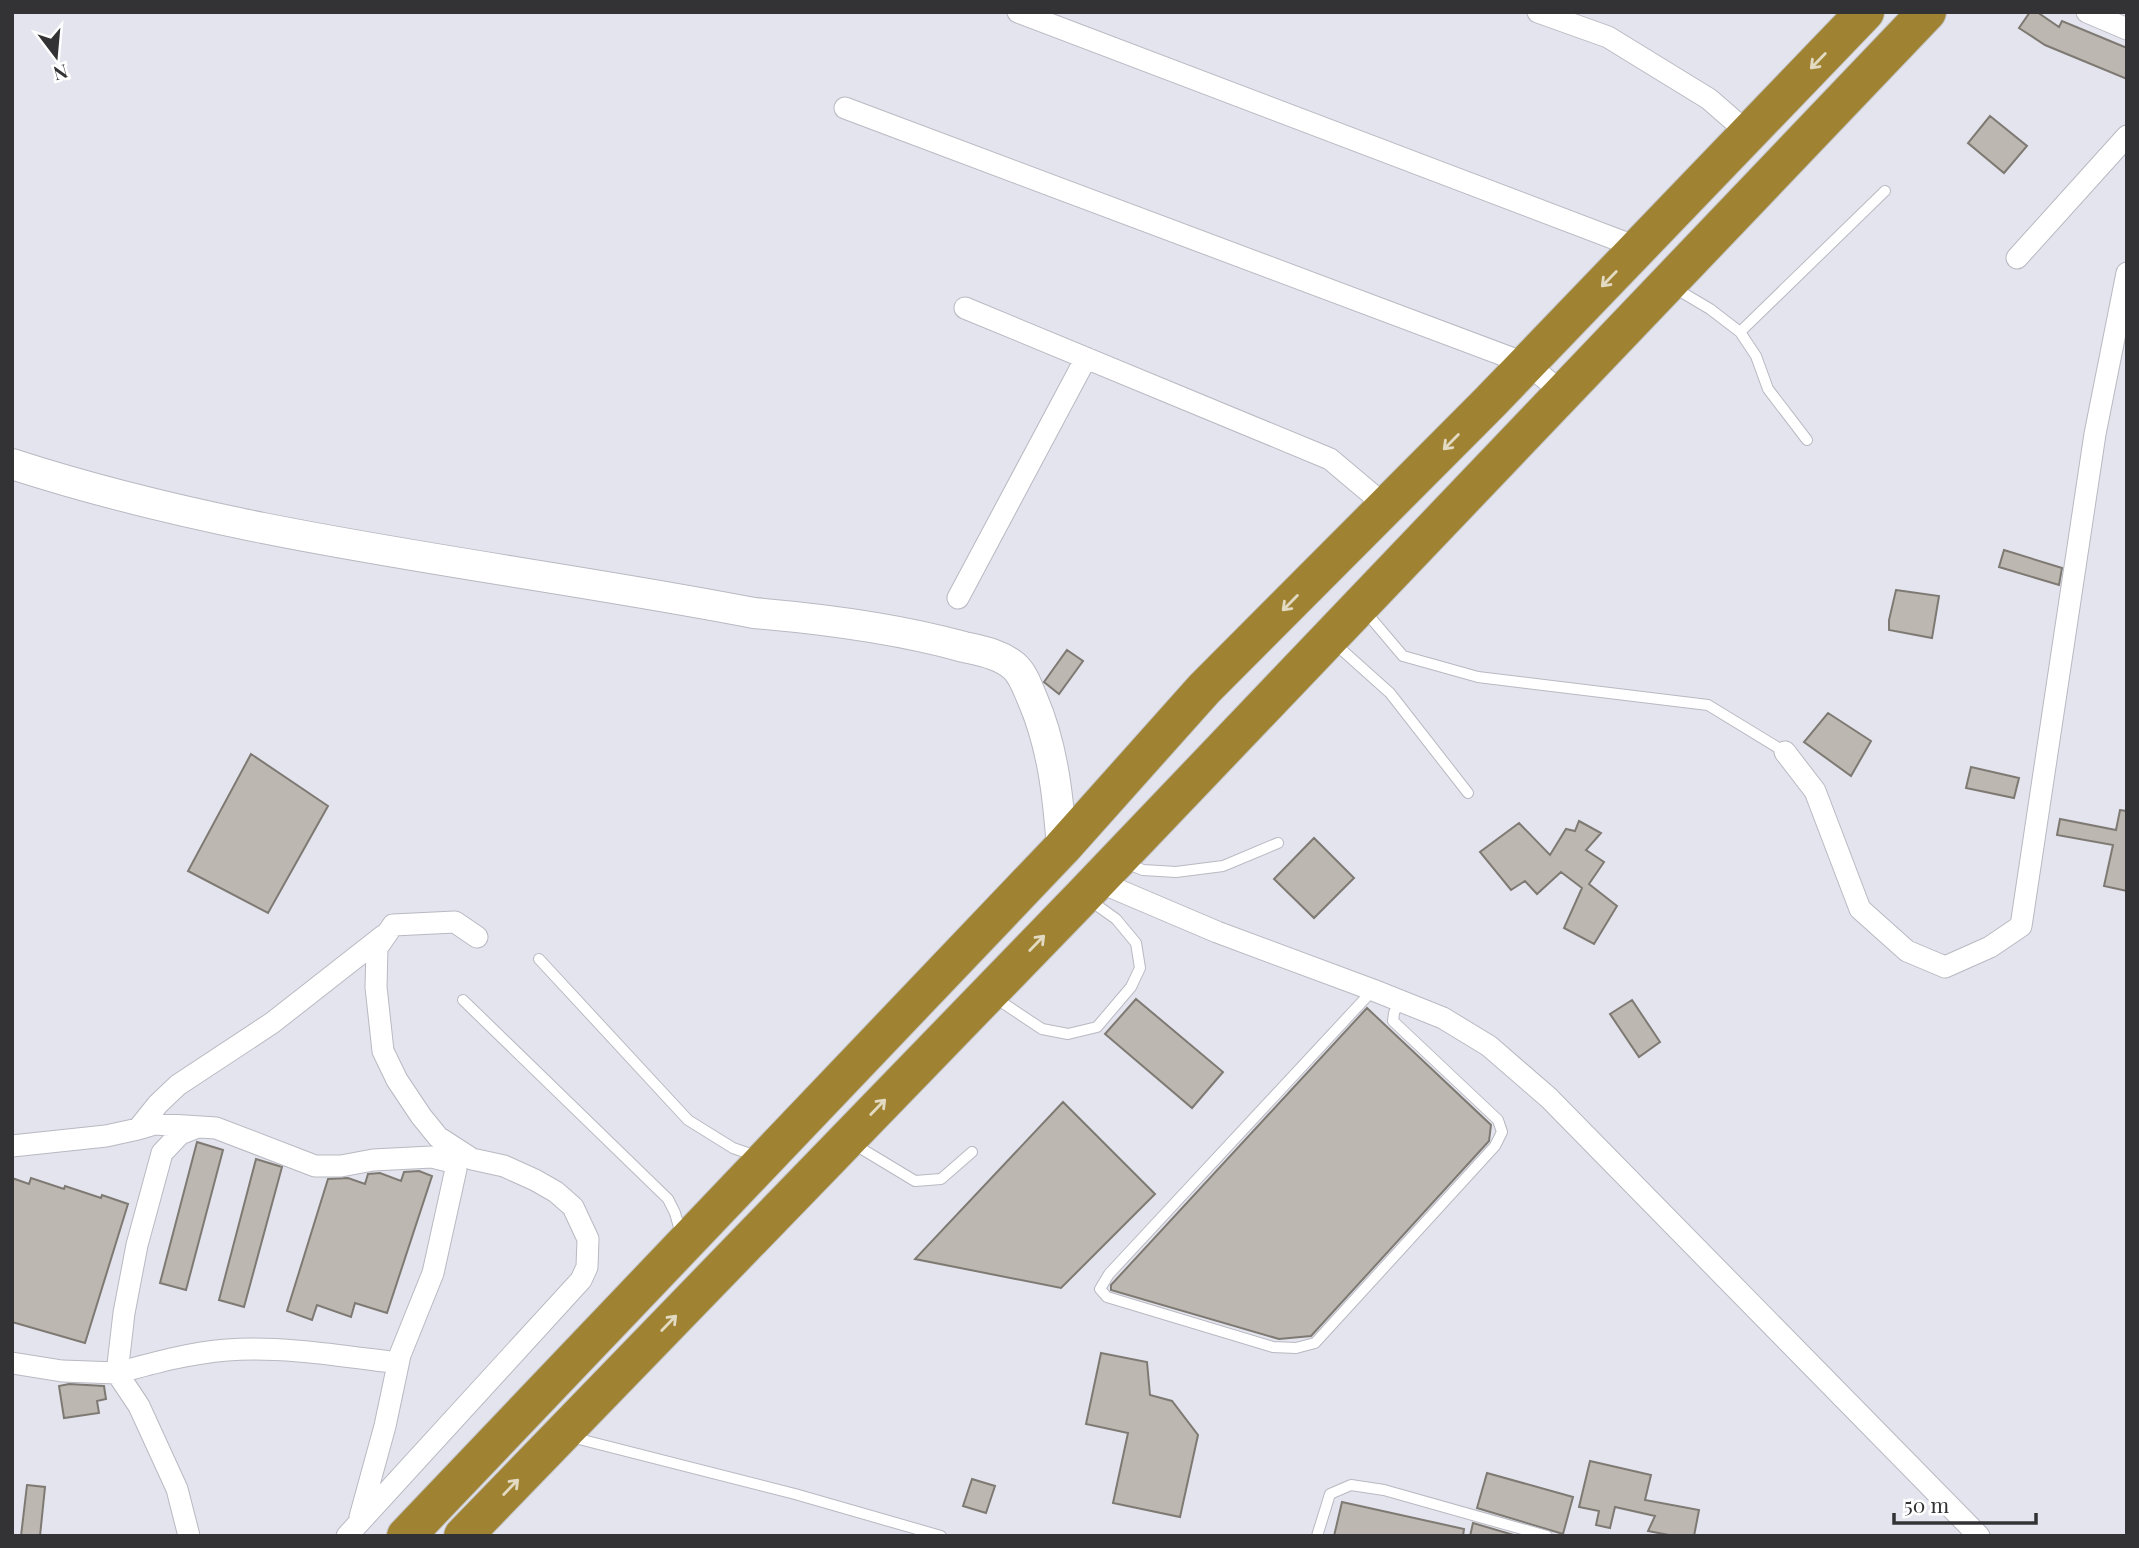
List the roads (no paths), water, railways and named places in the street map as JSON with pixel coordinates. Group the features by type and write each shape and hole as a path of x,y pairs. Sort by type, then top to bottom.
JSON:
{"highway":[{"path":"406,1536 1062,848 1204,689 1527,364 1865,12"},
{"path":"463,1536 1099,879 1927,12"}],"street":[{"path":"1018,12 1639,248"},
{"path":"1538,12 1608,37 1709,99 1748,133"},
{"path":"2087,12 2127,29"},
{"path":"845,108 1527,364 1563,393"},
{"path":"2017,258 2127,136"},
{"path":"1785,752 1815,791 1860,909 1907,951 1945,967 1990,947 2021,926 2095,434 2127,273"},
{"path":"965,308 1330,459 1387,506"},
{"path":"958,598 1086,358"},
{"path":"12,464 64,481 154,504 381,550 754,613 877,627 998,656 1014,666 1024,679 1041,718 1058,796 1062,848"},
{"path":"1099,879 1217,932 1443,1018 1489,1046 1533,1083 1979,1536"},
{"path":"353,1529 581,1280 587,1267 587,1239 573,1207 556,1192 535,1180 505,1166 472,1159 439,1137 397,1080 383,1051 376,987 377,947 393,925 455,922 477,937"},
{"path":"138,1129 178,1085 272,1023 387,933"},
{"path":"12,1146 106,1136 155,1124 216,1128 316,1166 432,1157 452,1162 456,1169 433,1273 398,1363 385,1426 353,1529"},
{"path":"189,1536 177,1489 139,1406 117,1373 124,1313 137,1245 162,1153 180,1135 199,1127"},
{"path":"12,1363 62,1371 117,1373 172,1358 227,1350 262,1350 398,1363"}],"lane":[{"path":"1740,332 1885,191"},
{"path":"1667,284 1710,309 1740,332 1756,355 1768,388 1807,440"},
{"path":"1360,606 1403,656 1478,677 1708,705 1785,752"},
{"path":"1329,638 1390,693 1468,793"},
{"path":"988,993 1042,1029 1069,1034 1097,1027 1131,987 1140,968 1136,943 1116,919 1099,879 1143,870 1176,872 1223,866 1278,843"},
{"path":"539,959 688,1120 733,1149 766,1159"},
{"path":"1373,990 1110,1273 1100,1289 1107,1297 1273,1347 1296,1348 1315,1343 1494,1146 1502,1132 1499,1120 1393,1021 1399,1000"},
{"path":"463,1000 668,1199 684,1244"},
{"path":"847,1140 915,1181 941,1179 972,1153"},
{"path":"561,1435 795,1494 942,1536"},
{"path":"1317,1536 1330,1494 1351,1485 1384,1490 1548,1536"}]}
